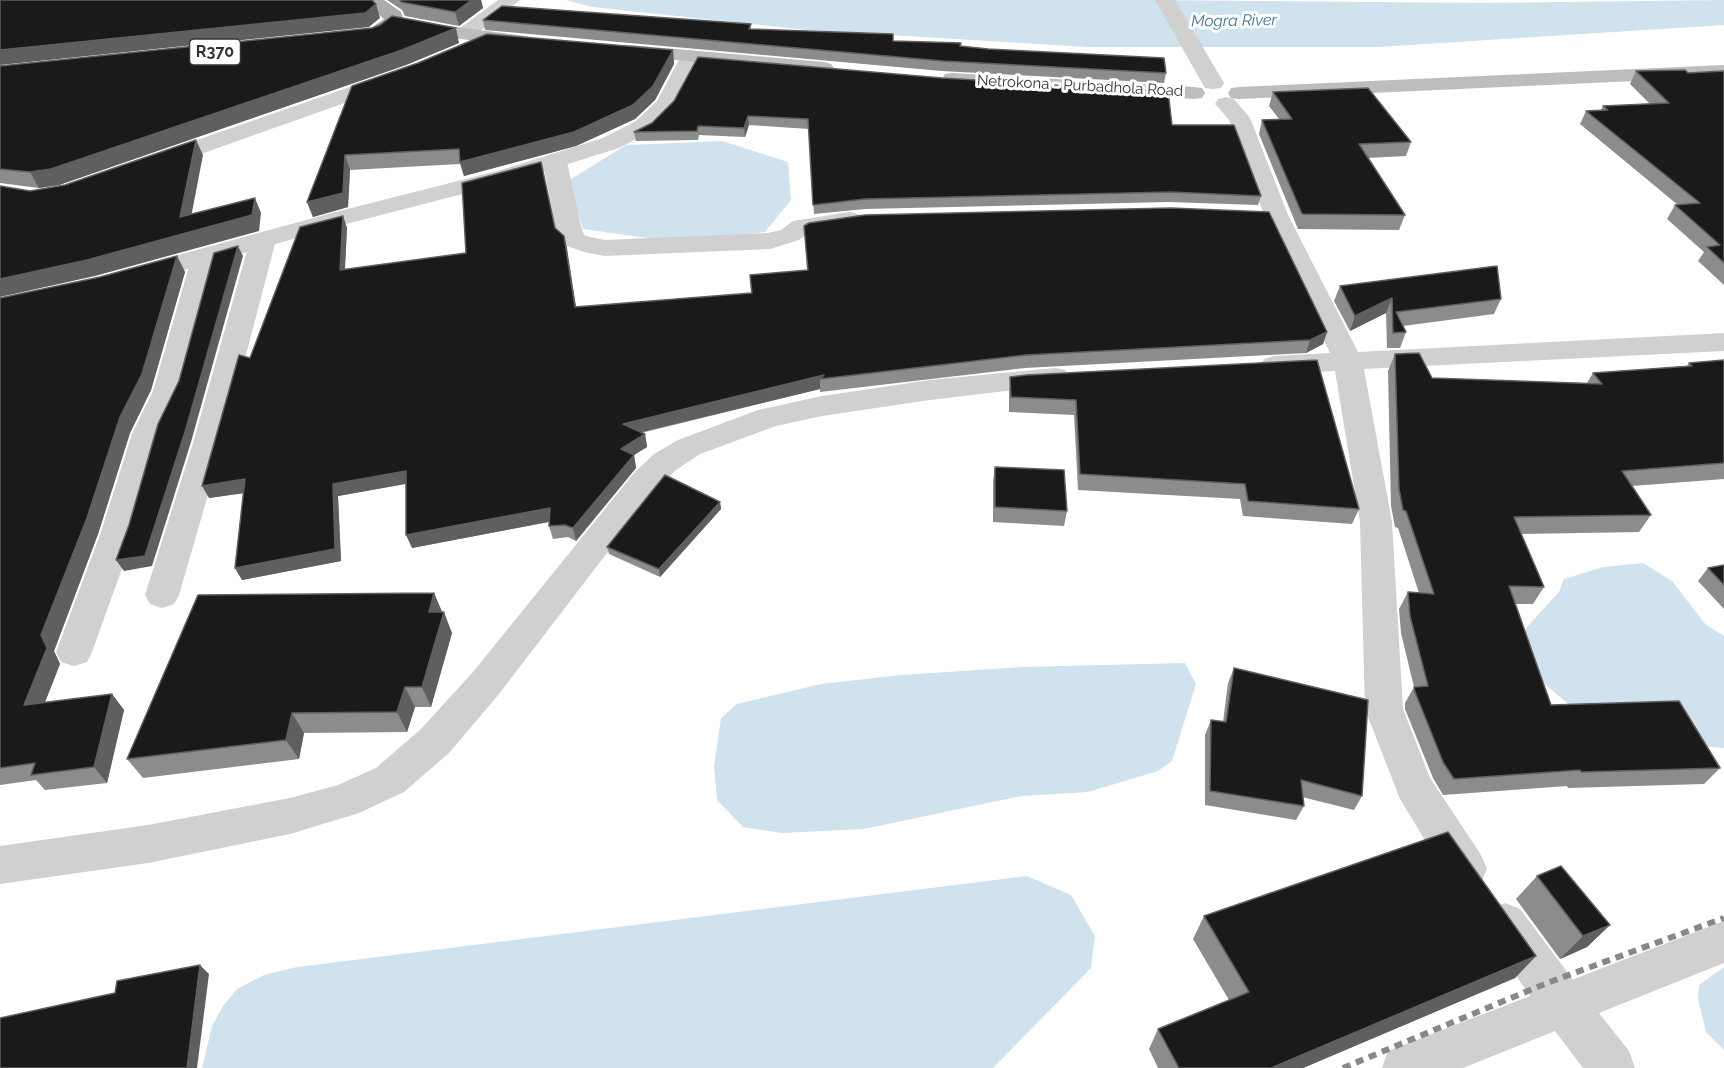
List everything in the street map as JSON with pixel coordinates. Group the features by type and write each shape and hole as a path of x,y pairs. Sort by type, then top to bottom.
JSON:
{"main road":[{"path":"372,0 394,16 394,21"},
{"path":"340,39 376,34 394,21"},
{"path":"394,21 460,44"},
{"path":"489,39 548,44"},
{"path":"607,49 839,69"},
{"name":"Netrokona - Purbadhola Road","path":"931,78 1216,90 1724,70"}],"street":[{"path":"460,44 510,0"},
{"path":"1165,0 1216,90 1239,118 1265,214 1348,361 1376,522 1384,709 1414,787 1451,848 1612,1068"},
{"path":"460,44 489,39"},
{"path":"110,282 555,162 611,143 644,126 666,104 691,56"},
{"path":"140,168 414,71"},
{"path":"555,162 573,240 594,246 616,248 770,241 790,235 802,226 876,218"},
{"path":"162,595 208,443 263,240"},
{"path":"74,652 117,535 147,434 168,391 205,256"},
{"path":"1244,366 1724,342"},
{"path":"0,865 148,844 290,816 345,801 390,780 435,741 486,683 645,480 664,462 689,447 769,417 822,406 1013,380 1083,375"},
{"path":"1405,1068 1724,942"}],"water":[{"name":"Mogra River","path":"566,0 1151,0 1482,3 1724,0 1724,25 1378,47 1087,47 808,30 592,7"},
{"path":"722,141 788,162 791,200 765,232 684,243 583,229 568,181 626,145"},
{"path":"1643,563 1672,581 1706,625 1724,636 1724,748 1698,746 1572,707 1541,681 1524,647 1526,628 1559,592 1564,579 1603,567"},
{"path":"1185,663 1196,684 1172,761 1158,771 1088,792 1021,796 864,829 782,833 743,827 717,800 714,766 721,718 737,704 821,684 901,675 1023,667"},
{"path":"1027,876 1071,895 1095,936 1091,968 993,1068 202,1068 212,1026 223,1006 237,989 264,975 297,967"},
{"path":"1724,967 1724,1050 1706,1032 1698,999 1699,985"}],"building":[{"path":"0,0 372,0 376,4 365,13 0,50"},
{"path":"400,0 472,0 455,12"},
{"path":"502,6 751,24 749,29 893,34 893,41 961,43 960,46 988,49 1164,58 1166,73 943,61 483,20"},
{"path":"392,16 456,28 402,50 51,169 30,172 0,169 0,66 372,28"},
{"path":"487,34 673,50 653,86 633,105 574,132 460,162 459,149 345,155 343,193 307,202 352,86 418,63"},
{"path":"698,57 942,78 1168,91 1172,125 1234,125 1261,196 1170,192 865,199 813,205 808,119 748,116 744,128 698,126 697,131 634,132 652,123 674,101"},
{"path":"1685,70 1688,73 1724,71 1724,263 1707,247 1720,245 1675,205 1700,203 1586,111 1608,110 1603,106 1669,103 1636,71"},
{"path":"1368,88 1411,142 1359,144 1405,215 1302,214 1262,120 1292,119 1273,92"},
{"path":"196,140 180,217 255,198 252,215 87,260 0,279 0,186 30,191 65,185"},
{"path":"541,162 555,228 564,236 575,307 752,293 750,275 808,270 804,226 809,223 865,215 1171,208 1269,212 1327,332 1310,340 1026,355 820,379 824,375 623,424 645,434 621,449 634,455 573,528 565,525 549,526 550,508 406,535 406,471 333,484 335,549 235,568 245,479 202,486 239,355 250,358 300,227 343,216 340,270 466,253 462,183"},
{"path":"238,246 185,432 145,556 116,560 129,525 158,424 179,381 214,253"},
{"path":"177,256 142,374 120,417 87,518 41,635 47,648 24,705 112,694 94,767 31,775 35,763 0,768 0,298 100,277"},
{"path":"1497,266 1501,299 1396,312 1406,332 1393,333 1392,298 1355,316 1340,286"},
{"path":"1419,353 1432,378 1602,384 1593,373 1692,366 1689,363 1724,360 1724,463 1622,471 1651,515 1514,517 1544,587 1509,586 1551,705 1679,701 1720,768 1581,772 1580,770 1454,779 1443,762 1414,687 1428,686 1410,616 1408,592 1434,594 1406,511 1403,510 1399,489 1395,354"},
{"path":"1317,360 1359,509 1248,501 1245,484 1080,474 1076,400 1011,397 1010,377"},
{"path":"995,467 1064,470 1067,511 995,507"},
{"path":"665,475 720,502 659,569 607,547"},
{"path":"1724,565 1724,585 1708,568"},
{"path":"434,593 429,612 444,612 422,687 405,687 397,712 292,713 286,740 127,759 198,595"},
{"path":"1234,668 1368,700 1362,796 1301,780 1304,806 1210,791 1211,720 1226,722"},
{"path":"1448,832 1536,956 1271,1068 1179,1068 1158,1029 1249,992 1204,916"},
{"path":"1561,866 1610,925 1583,936 1537,876"},
{"path":"200,965 187,1068 0,1068 0,1018 115,993 117,981"}],"railway":[{"path":"1343,1068 1547,983 1724,918"}]}
